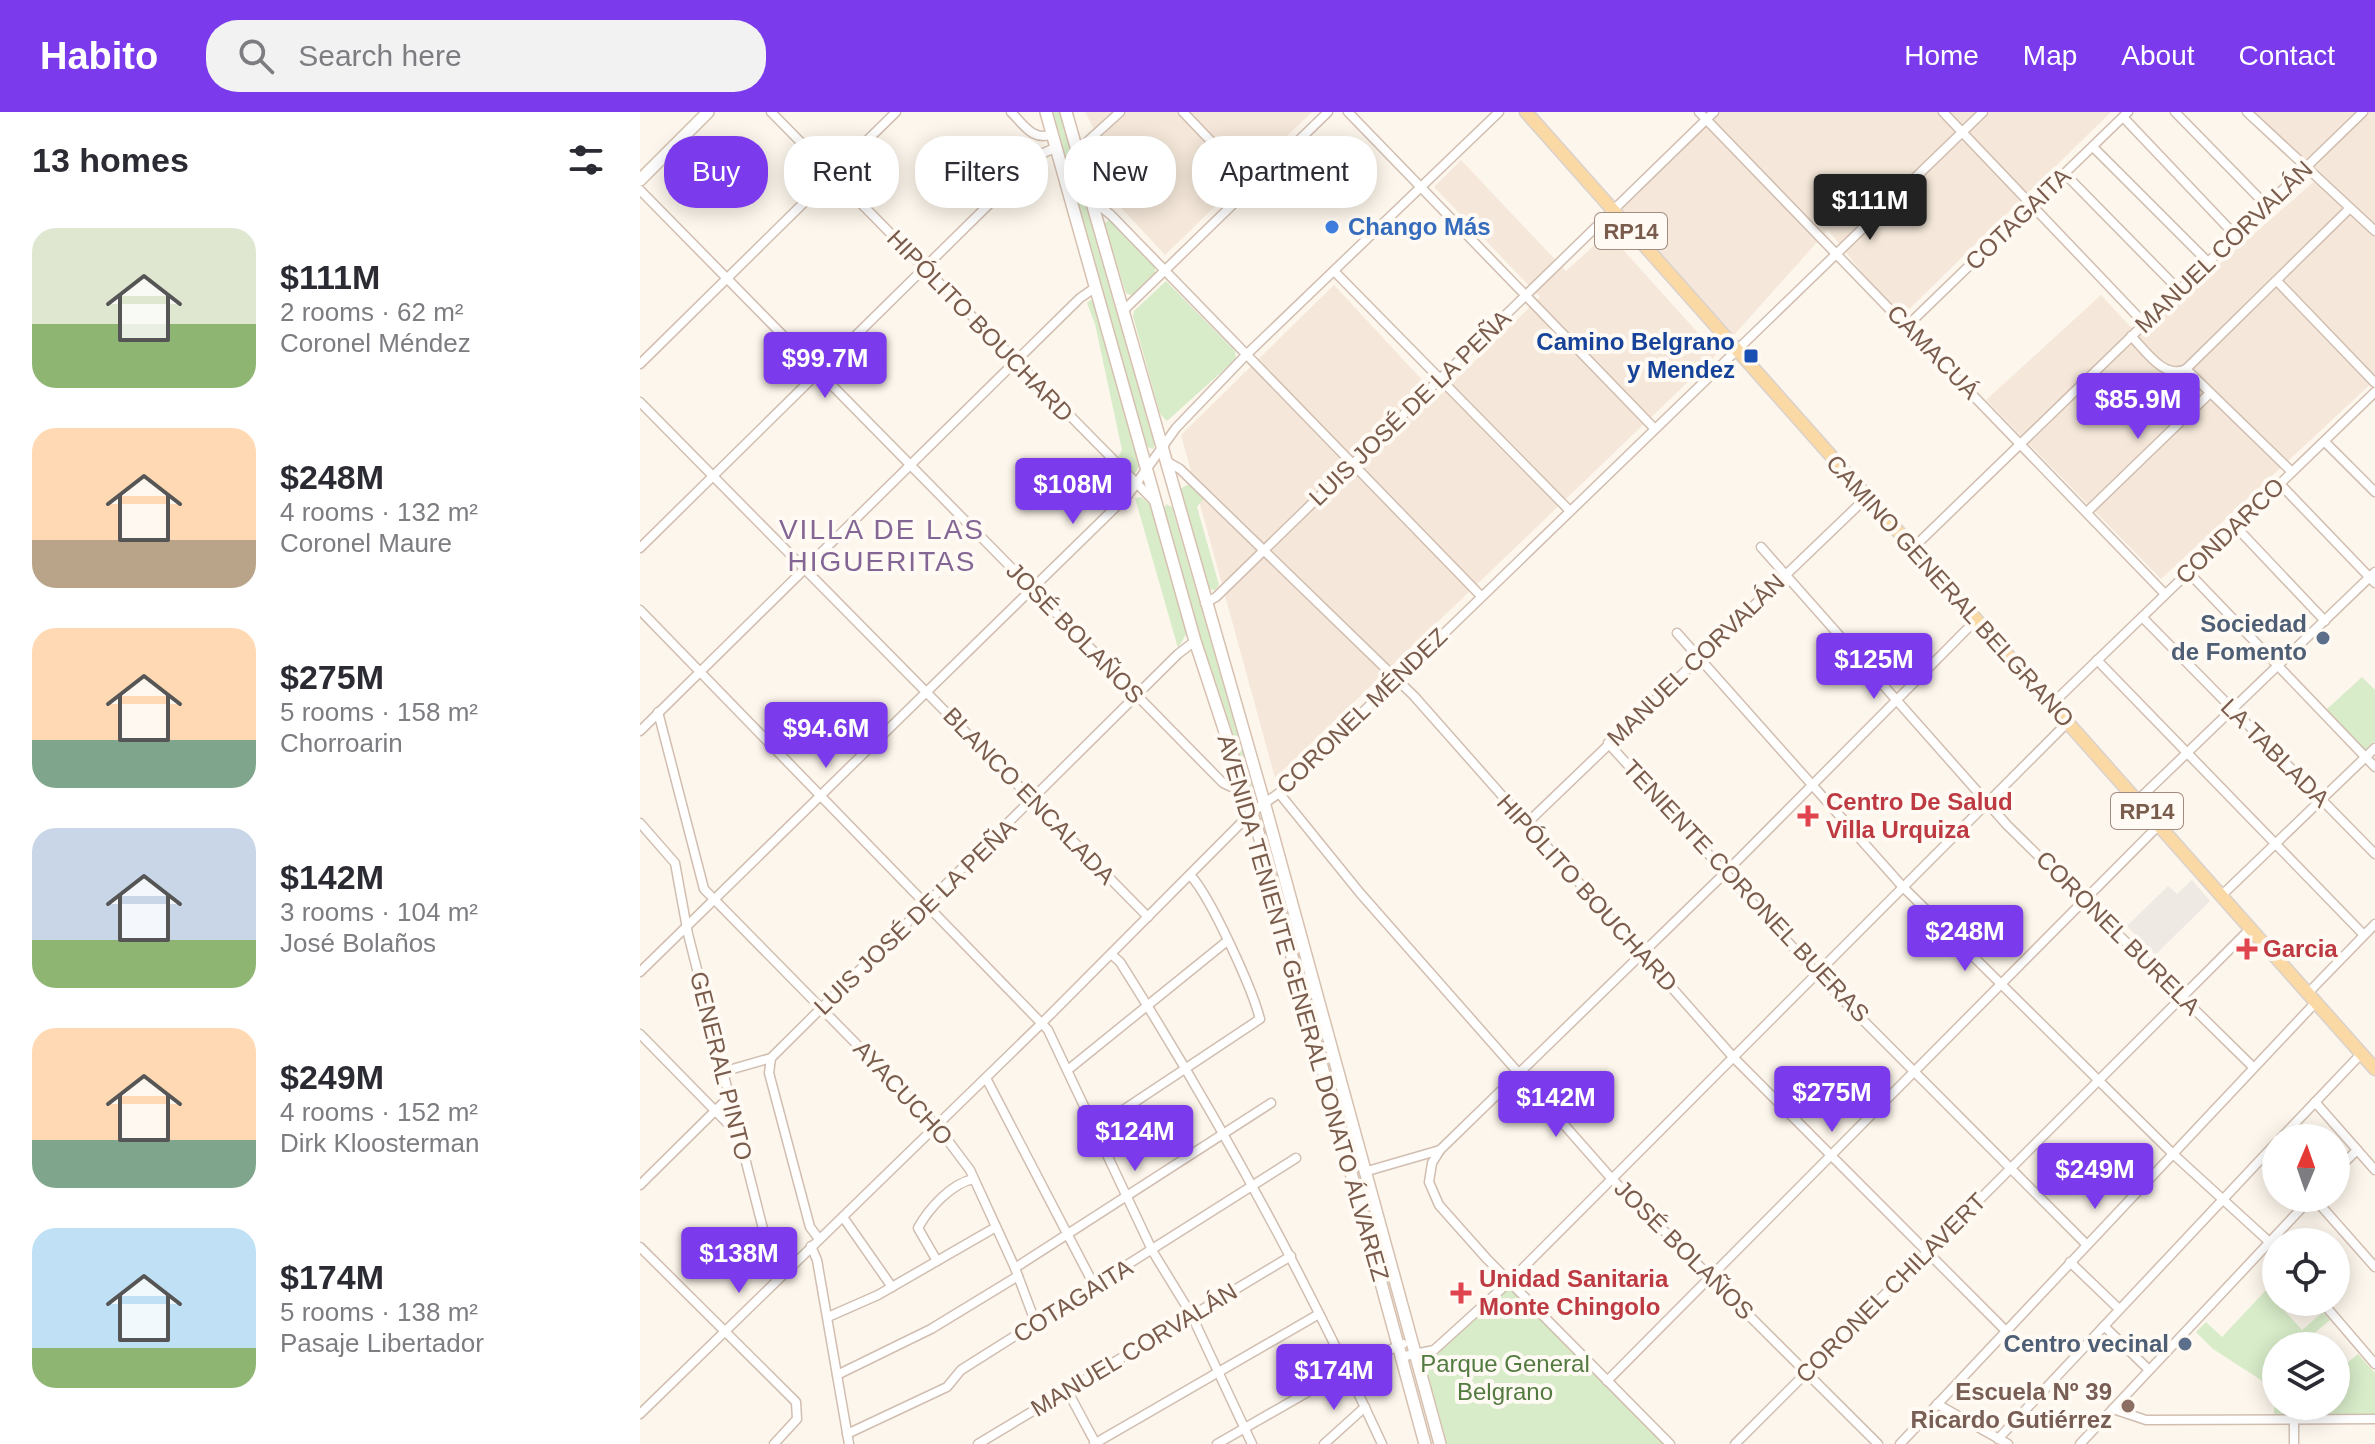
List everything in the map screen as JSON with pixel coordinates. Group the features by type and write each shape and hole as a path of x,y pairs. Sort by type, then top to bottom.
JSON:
{"main road":[{"path":"640,180 708,112"},
{"name":"AVENIDA TENIENTE GENERAL DONATO ÁLVAREZ","path":"1046,112 1195,641 1246,794 1425,1444"},
{"name":"AVENIDA TENIENTE GENERAL DONATO ÁLVAREZ","path":"1066,112 1073,136"},
{"name":"CAMINO GENERAL BELGRANO","path":"1526,112 2375,1069"},
{"name":"AVENIDA TENIENTE GENERAL DONATO ÁLVAREZ","path":"1094,208 1264,802 1440,1444"}],"street":[{"name":"HIPÓLITO BOUCHARD","path":"771,112 795,136"},
{"path":"871,136 896,112"},
{"path":"1011,112 1037,136"},
{"path":"1094,136 1120,112"},
{"path":"1183,112 1206,136"},
{"path":"1303,136 1328,112"},
{"path":"1348,112 1654,428"},
{"path":"640,972 1137,485 1161,447 1246,355 1499,112"},
{"name":"CAMACUÁ","path":"1699,112 2165,594"},
{"name":"LUIS JOSÉ DE LA PEÑA","path":"1205,603 1216,597 1265,550 1714,112"},
{"path":"1943,112 2144,323"},
{"name":"CORONEL MÉNDEZ","path":"642,1408 724,1333 937,1126 1251,813 1279,793 1983,112"},
{"path":"2175,112 2266,205"},
{"path":"2247,112 2375,231"},
{"name":"MANUEL CORVALÁN","path":"1913,548 2363,112"},
{"path":"2126,115 2235,235"},
{"name":"COTAGAITA","path":"1908,325 2126,115"},
{"path":"1043,136 1053,134"},
{"path":"1048,150 1057,147"},
{"path":"2093,147 2208,262"},
{"path":"2065,174 2179,290"},
{"name":"JOSÉ BOLAÑOS","path":"640,190 1223,783 1246,794"},
{"path":"640,364 796,208"},
{"name":"HIPÓLITO BOUCHARD","path":"866,208 1156,504"},
{"path":"640,548 986,208"},
{"path":"1100,208 1165,270 1481,596"},
{"path":"1123,311 1229,208"},
{"path":"2131,336 2167,371 2177,373 2186,369 2350,208"},
{"path":"1334,271 1570,511"},
{"path":"2277,281 2375,383"},
{"path":"641,726 806,569 1080,298 1096,287"},
{"path":"2186,369 2292,472"},
{"path":"2088,511 2209,394"},
{"name":"CONDARCO","path":"2052,704 2373,397"},
{"name":"BLANCO ENCALADA","path":"640,402 1148,917"},
{"path":"2325,442 2375,492"},
{"name":"HIPÓLITO BOUCHARD","path":"1166,461 1180,469 1397,679 1734,1058 2005,1330"},
{"path":"2138,800 2373,577 2280,484"},
{"name":"MANUEL CORVALÁN","path":"1526,824 1867,497"},
{"path":"2237,528 2325,621"},
{"name":"CORONEL BURELA","path":"1761,547 1989,803 2253,1067"},
{"path":"2189,573 2375,767"},
{"path":"640,610 1043,1022 1069,1069 1153,1252 1191,1314 1252,1444"},
{"name":"LA TABLADA","path":"2142,617 2375,854"},
{"path":"1670,1444 1509,1282 1432,1194 1430,1171 1440,1150 1726,872 1976,620"},
{"path":"1677,633 1903,887 2172,1153 2262,1234"},
{"name":"LUIS JOSÉ DE LA PEÑA","path":"722,1072 770,1062 1178,654 1195,641"},
{"path":"2097,660 2364,935"},
{"name":"AYACUCHO","path":"658,712 699,877 715,899 937,1126 973,1179 1036,1324"},
{"path":"1217,1444 1347,1370 1399,1351 1434,1350 1509,1282 2068,722"},
{"name":"TENIENTE CORONEL BUERAS","path":"1608,743 1817,974 2086,1244"},
{"path":"2222,895 2375,748"},
{"name":"JOSÉ BOLAÑOS","path":"1279,793 1360,893 1611,1178 1878,1444"},
{"name":"GENERAL PINTO","path":"640,823 675,863 728,1098 776,1280"},
{"path":"1607,1381 2159,825"},
{"path":"1096,1128 1259,1021 1226,942 1191,876"},
{"path":"1900,1444 2253,1067 2375,924"},
{"name":"CORONEL CHILAVERT","path":"1735,1444 2251,928"},
{"path":"1069,1069 1226,942"},
{"path":"1111,954 1187,1068 1254,1185 1382,1444"},
{"path":"640,1034 737,1133"},
{"path":"2294,1124 2361,1054"},
{"path":"770,1062 815,1242 848,1439"},
{"path":"986,1078 1095,1287"},
{"path":"640,1185 728,1098"},
{"path":"2315,1102 2375,1170"},
{"path":"837,1375 931,1329 1066,1236 1271,1103"},
{"path":"1364,1172 1440,1150"},
{"path":"2350,1157 2357,1150"},
{"name":"COTAGAITA","path":"848,1439 947,1387 961,1370 1153,1252 1296,1158"},
{"path":"1998,1439 2262,1158"},
{"path":"937,1261 918,1228 931,1208 962,1182 973,1179"},
{"path":"2287,1228 2300,1212"},
{"path":"2325,1212 2375,1267"},
{"path":"843,1217 892,1287"},
{"path":"828,1317 892,1287 996,1227"},
{"path":"640,1247 796,1402 798,1414 774,1444"},
{"path":"2080,1444 2148,1369 2262,1255"},
{"name":"MANUEL CORVALÁN","path":"978,1444 1291,1256"},
{"path":"2070,1262 2119,1309"},
{"path":"1067,1390 1095,1444 1319,1314"},
{"path":"2334,1316 2375,1364"},
{"path":"2104,1326 2148,1369"},
{"path":"1937,1404 2008,1444"},
{"path":"1324,1444 1365,1407"},
{"path":"2113,1409 2146,1420 2375,1419"},
{"path":"2294,1421 2294,1444"}],"shaded area":[{"path":"1085,112 1312,112 1287,136 1192,136 1192,208 1213,208 1165,255 1121,208 1176,208 1176,136 1098,136"},
{"path":"1720,112 2111,112 1899,319 1828,230 1734,335 1618,206"},
{"path":"2255,112 2375,112 2375,380 2161,579 1986,400 2101,295 2138,335 2317,179"},
{"path":"1461,160 1566,271 1608,233 1717,354 1275,778 1181,435 1334,285 1438,397 1540,297 1434,187"},
{"path":"2192,880 2210,901 2155,955 2127,926 2168,886 2177,894"}],"green space":[{"path":"1051,112 1061,112 1068,136 1064,136 1064,157"},
{"path":"1079,208 1088,208 1155,444 1153,449 1147,447"},
{"path":"1110,219 1155,266 1155,276 1132,296 1126,293 1104,224"},
{"path":"1166,281 1235,351 1236,359 1167,421 1160,414 1133,316 1134,311"},
{"path":"1094,301 1140,465 1134,475 1117,459 1122,450 1095,324 1087,303"},
{"path":"1189,484 1203,499 1197,507 1219,585 1215,590 1207,589 1180,489"},
{"path":"1141,497 1152,506 1188,631 1178,648 1135,498"},
{"path":"1166,504 1172,507 1255,792 1252,791 1201,639 1164,509"},
{"path":"2362,677 2375,690 2375,741 2365,750 2326,710"},
{"name":"Parque General Belgrano","path":"1510,1288 1664,1444 1443,1444 1421,1364"},
{"path":"2262,1294 2262,1316 2289,1316 2302,1330 2318,1316 2326,1316 2330,1320 2316,1332 2262,1332 2262,1381 2213,1349 2196,1332 2206,1322 2222,1337"},
{"path":"2358,1354 2375,1373 2375,1416 2350,1416 2350,1361"}],"place":[{"name":"Chango Más","path":"1332,227"},
{"name":"Camino Belgrano y Mendez","path":"1751,356"},
{"name":"Sociedad de Fomento","path":"2323,638"},
{"name":"Centro De Salud Villa Urquiza","path":"1808,816"},
{"name":"Garcia","path":"2247,949"},
{"name":"Unidad Sanitaria Monte Chingolo","path":"1461,1293"},
{"name":"Centro vecinal","path":"2185,1344"},
{"name":"Escuela Nº 39 Ricardo Gutiérrez","path":"2128,1406"}],"district":[{"name":"VILLA DE LAS HIGUERITAS","path":"882,545"}]}
